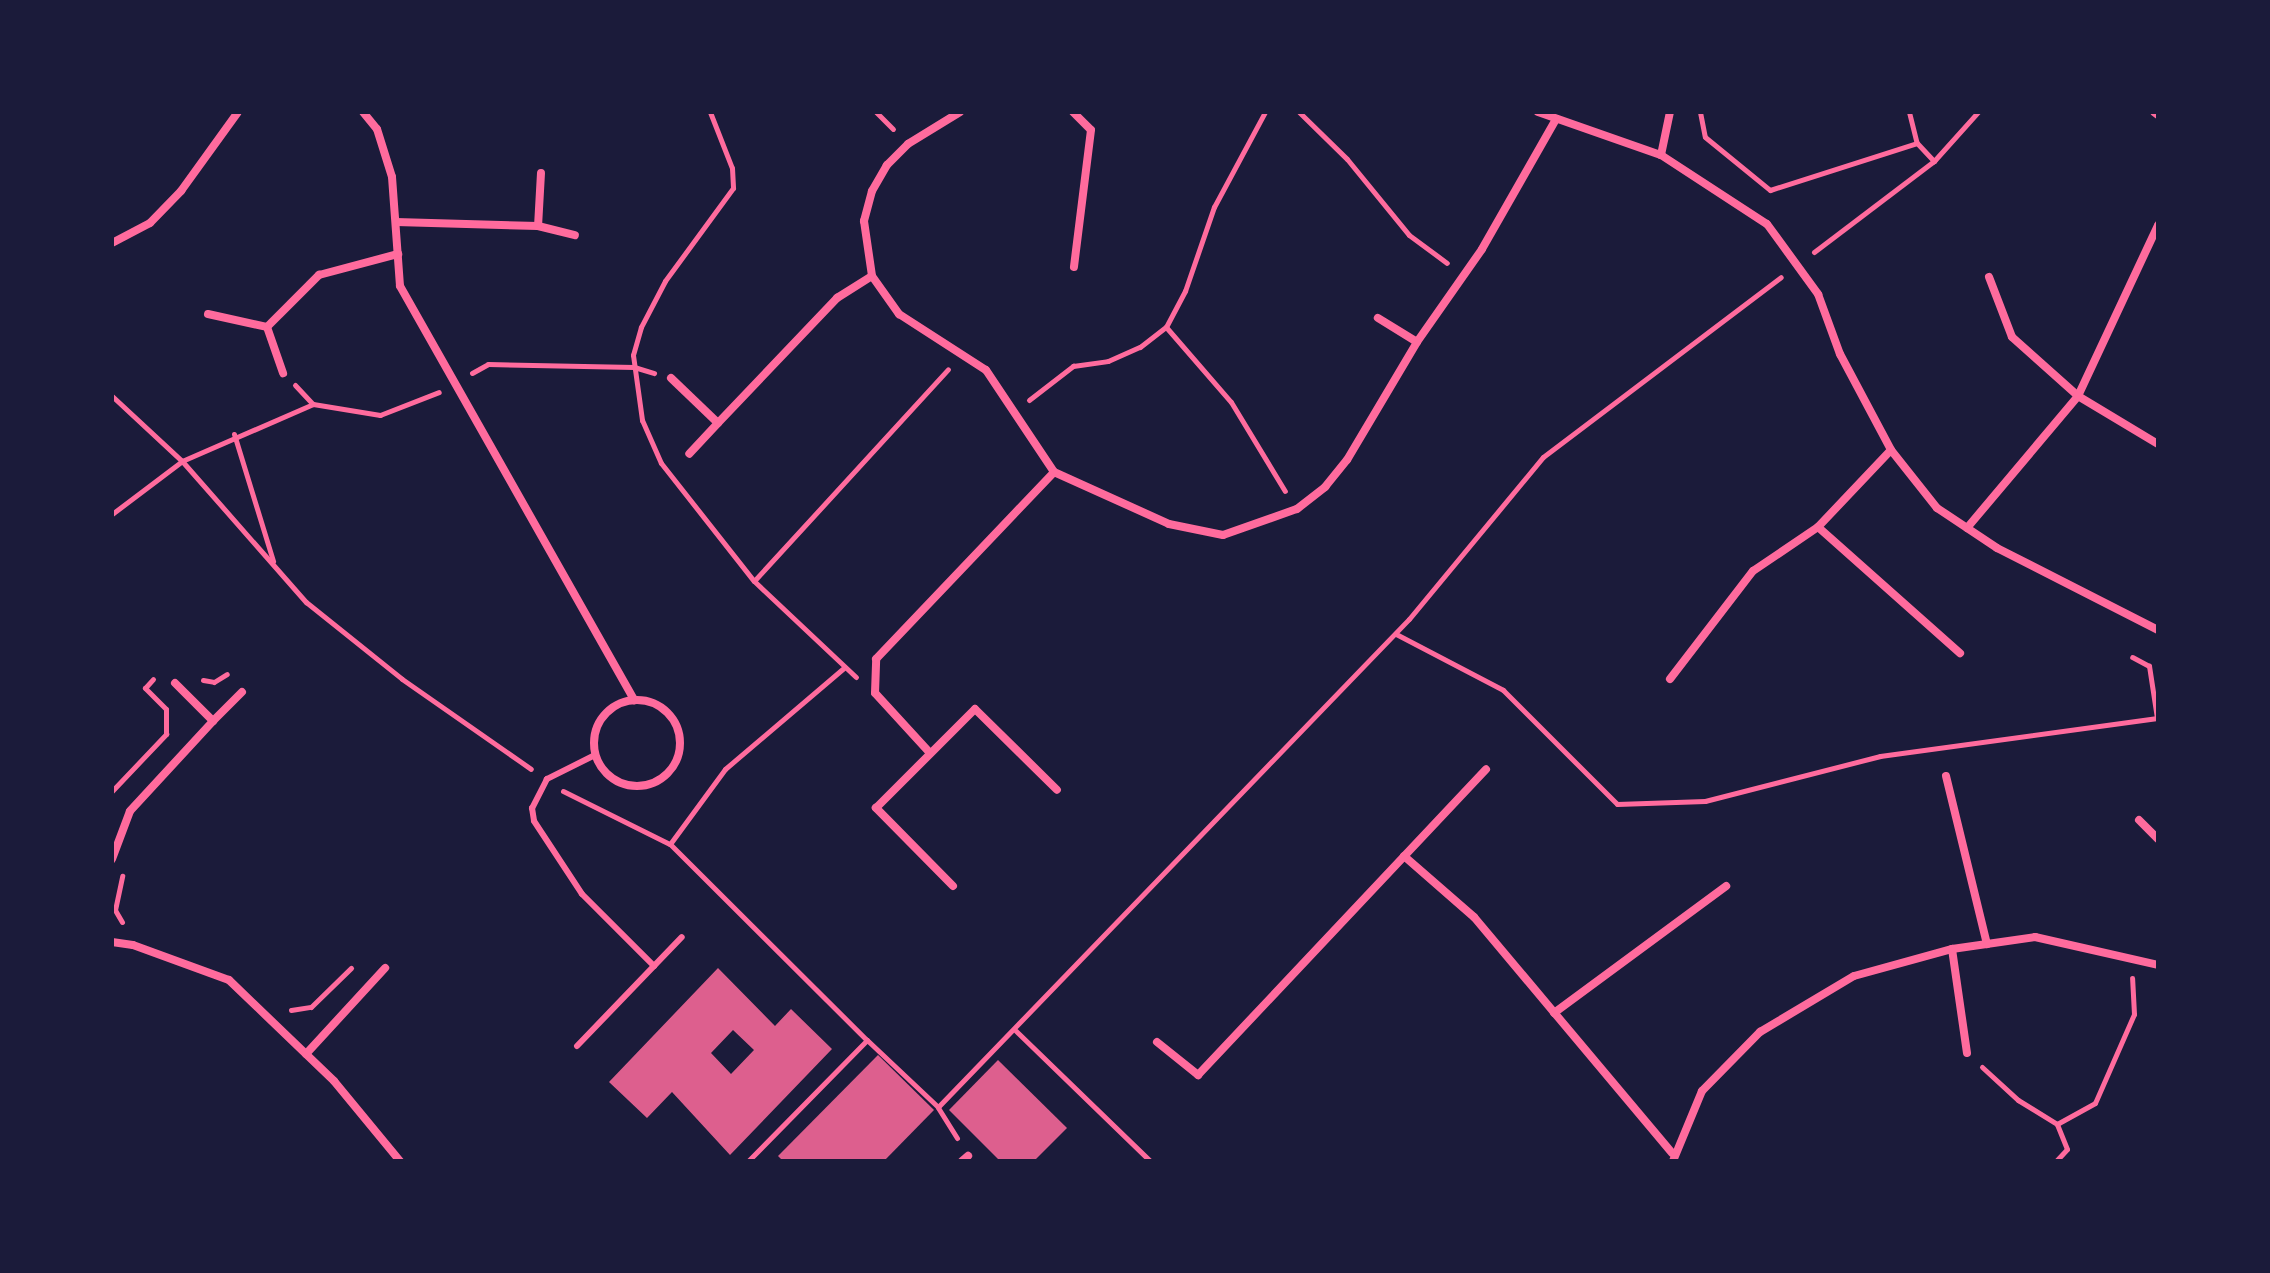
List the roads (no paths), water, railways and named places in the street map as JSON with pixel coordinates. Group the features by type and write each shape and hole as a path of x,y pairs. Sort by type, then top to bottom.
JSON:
{"street":[{"path":"112,243 150,223 181,191 238,112"},
{"path":"960,112 908,144 887,165 872,191 864,221 872,276 899,314 986,370 1016,409 1054,472 1169,524 1223,535 1297,509 1325,487 1347,460 1461,273 1482,249 1555,121"},
{"path":"1073,112 1091,130 1074,267"},
{"path":"1538,112 1555,121 1661,155 1767,224 1818,294 1840,354 1891,450 1937,508 1967,528 2158,630"},
{"path":"1661,155 1670,112"},
{"path":"366,113 377,129 392,177 400,286 634,700"},
{"path":"538,226 541,173"},
{"path":"396,222 538,226 575,235"},
{"path":"1967,528 2078,396 2158,225"},
{"path":"267,327 319,275 398,254"},
{"path":"689,454 837,298 872,276"},
{"path":"1989,277 2012,337 2078,396 2158,444"},
{"path":"208,314 267,327"},
{"path":"1378,318 1417,342"},
{"path":"267,327 283,373"},
{"path":"671,378 718,423"},
{"path":"1670,679 1753,571 1818,527 1891,450"},
{"path":"930,753 875,693 876,659 1054,472"},
{"path":"1818,527 1960,653"},
{"path":"175,683 213,721"},
{"path":"112,859 130,811 242,692"},
{"path":"634,700 663,708 680,732 681,747 669,774 642,787 626,786 613,780 595,755 602,719 622,702 634,700"},
{"path":"953,886 876,808 975,709 1057,790"},
{"path":"1157,1042 1198,1075 1486,769"},
{"path":"1946,776 1987,944"},
{"path":"2139,820 2158,839"},
{"path":"1404,856 1474,917 1672,1157 1702,1091 1760,1032 1854,976 1952,949 2035,937 2132,962 2158,965"},
{"path":"1554,1013 1726,886"},
{"path":"112,942 213,971 241,991 306,1054 400,1161"},
{"path":"1952,949 1967,1053"},
{"path":"306,1054 385,968"}],"lane":[{"path":"595,755 547,779 532,808 534,821 582,894 654,966"},
{"path":"577,1046 682,937"}]}
